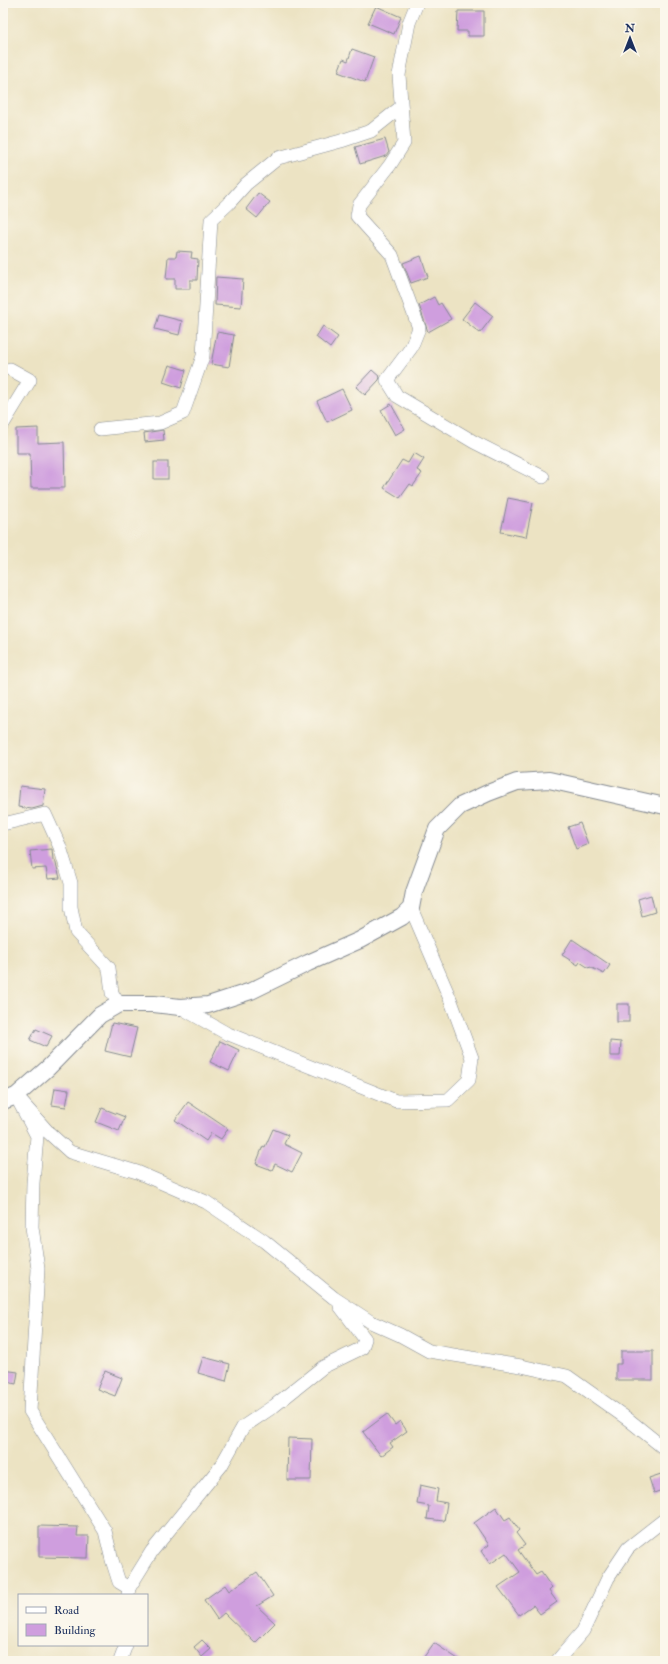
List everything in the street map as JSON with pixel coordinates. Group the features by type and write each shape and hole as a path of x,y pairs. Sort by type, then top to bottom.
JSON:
{"street":[{"path":"416,3 409,24 399,75 404,143 390,165 359,205 357,216 392,255 419,328 412,348 387,380 397,396 474,442 543,477"},
{"path":"100,429 160,423 183,413 203,356 210,220 229,203 246,184 278,158 341,142 371,131 401,107"},
{"path":"3,424 30,380 10,369"},
{"path":"180,1007 226,1033 396,1100 448,1100 469,1080 472,1058 451,1001 411,908 414,892 437,830 460,806 517,782 549,780 665,806"},
{"path":"3,824 45,814 60,848 71,883 71,907 76,932 109,968 112,993 119,1004"},
{"path":"10,1098 48,1068 100,1015 119,1004 154,1004 180,1007 208,1005 252,991 308,963 360,940 402,917 411,908"},
{"path":"10,1098 70,1152 137,1172 206,1202 264,1241 334,1298 371,1322 400,1335 429,1351 521,1366 567,1376 629,1420 665,1449"},
{"path":"10,1098 37,1136 33,1183 32,1227 38,1269 30,1411 105,1531 119,1582 129,1591 152,1551 221,1466 243,1427 274,1406 323,1367 362,1348 365,1339 334,1298"},
{"path":"557,1661 583,1631 608,1578 628,1548 665,1519"},
{"path":"120,1661 126,1646"}],"building":[{"path":"376,6 401,17 394,34 368,23"},
{"path":"458,11 484,11 484,36 468,36 468,31 457,31"},
{"path":"352,49 374,57 365,82 338,72 343,59 348,61"},
{"path":"385,139 389,152 386,156 360,164 355,147"},
{"path":"258,193 270,202 257,218 246,209"},
{"path":"177,251 192,252 191,258 198,259 197,280 190,280 190,289 175,289 175,279 166,279 168,257 176,257"},
{"path":"421,256 428,277 411,283 403,263"},
{"path":"216,277 243,279 241,307 215,305"},
{"path":"434,297 438,305 441,303 451,319 428,332 419,305"},
{"path":"475,302 493,316 480,333 462,319"},
{"path":"159,315 182,321 179,335 155,329"},
{"path":"323,326 338,337 330,348 316,337"},
{"path":"217,332 234,335 229,367 211,364"},
{"path":"169,365 186,370 181,388 163,382"},
{"path":"372,370 380,377 365,395 356,387"},
{"path":"342,389 352,410 327,422 317,401"},
{"path":"391,404 405,429 395,435 381,410"},
{"path":"38,428 38,443 64,442 65,488 31,488 30,453 16,453 16,429"},
{"path":"163,430 164,440 145,442 144,433"},
{"path":"414,453 424,459 417,470 422,473 413,486 410,484 400,498 384,488 402,460 408,463"},
{"path":"154,462 168,462 168,479 154,479"},
{"path":"508,498 533,503 526,537 501,532"},
{"path":"20,786 45,789 43,806 32,809 18,807"},
{"path":"580,823 588,844 576,849 568,827"},
{"path":"52,849 53,860 55,860 60,878 48,879 46,868 32,869 30,851"},
{"path":"651,895 655,912 642,916 638,899"},
{"path":"572,939 610,965 604,974 590,967 589,968 580,962 578,965 562,955"},
{"path":"617,1004 629,1004 629,1022 617,1022"},
{"path":"112,1023 137,1028 130,1057 105,1051"},
{"path":"36,1029 52,1036 46,1047 30,1040"},
{"path":"220,1041 239,1050 229,1071 210,1062"},
{"path":"610,1041 621,1042 620,1056 610,1056"},
{"path":"55,1088 69,1090 66,1107 52,1105"},
{"path":"188,1102 228,1129 221,1139 211,1133 206,1141 175,1120"},
{"path":"102,1108 125,1117 119,1131 96,1122"},
{"path":"273,1129 288,1135 284,1144 302,1153 292,1172 275,1164 272,1170 256,1164 263,1146 265,1147"},
{"path":"621,1351 653,1351 653,1380 616,1380 616,1364 621,1364"},
{"path":"203,1357 230,1364 226,1381 198,1373"},
{"path":"3,1370 18,1372 16,1384 3,1381"},
{"path":"105,1371 122,1378 115,1396 97,1389"},
{"path":"387,1414 395,1425 400,1421 407,1431 390,1443 393,1447 381,1456 363,1432"},
{"path":"288,1438 312,1439 311,1480 287,1480"},
{"path":"661,1474 665,1484 665,1489 654,1493 649,1478"},
{"path":"420,1485 438,1489 436,1501 447,1503 444,1521 427,1519 429,1506 417,1504"},
{"path":"496,1507 505,1520 510,1517 519,1530 516,1533 525,1545 518,1550 536,1575 541,1572 552,1588 549,1591 557,1602 540,1614 533,1605 519,1615 498,1587 520,1572 506,1553 490,1564 481,1551 489,1545 474,1523"},
{"path":"39,1526 78,1527 77,1536 89,1536 88,1558 39,1557"},
{"path":"257,1572 273,1596 257,1606 275,1623 255,1643 224,1613 217,1619 204,1600 225,1585 229,1591"},
{"path":"202,1640 211,1649 202,1657 194,1647"},
{"path":"434,1643 461,1661 421,1661"}]}
